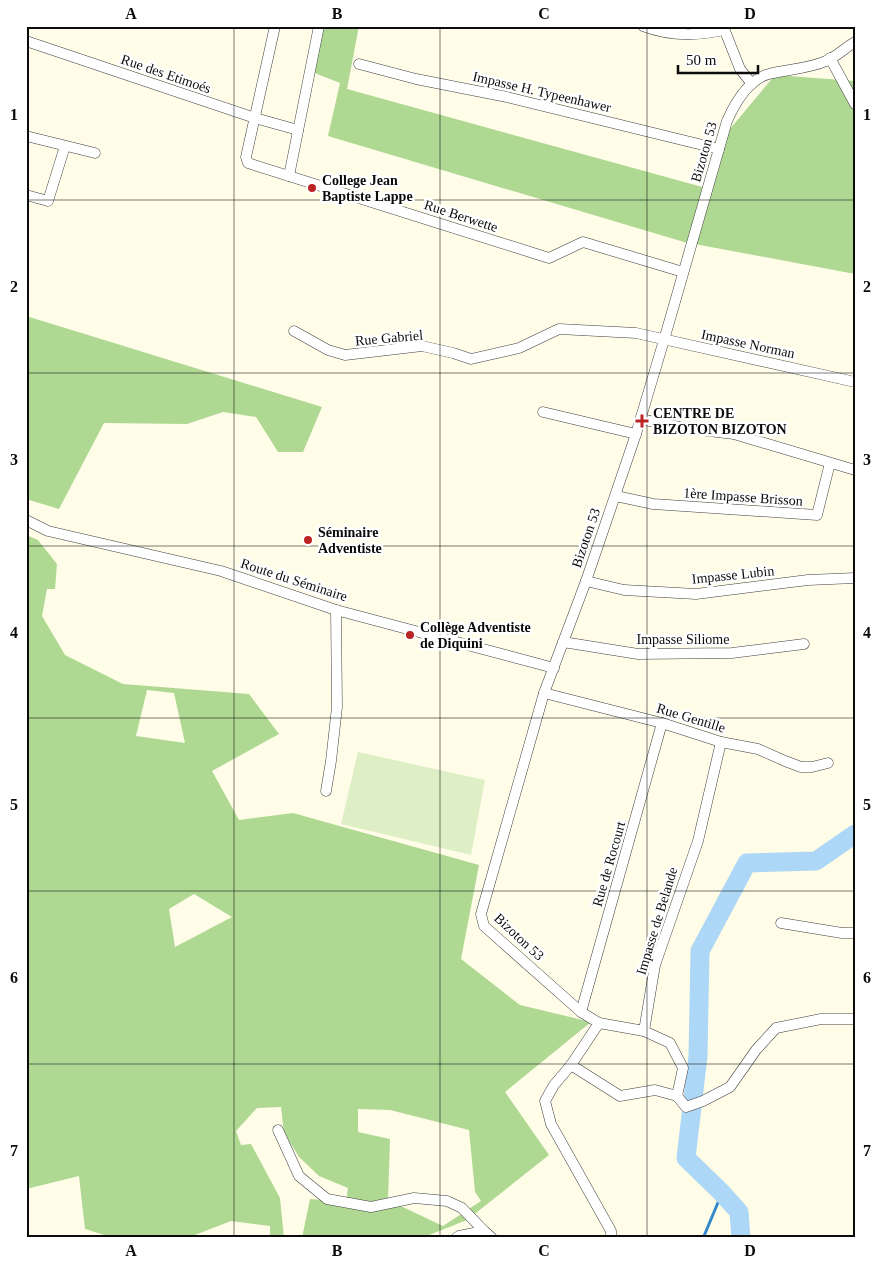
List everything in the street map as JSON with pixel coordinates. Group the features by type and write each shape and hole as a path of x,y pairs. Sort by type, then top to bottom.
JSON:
{"street":[{"name":"Rue Berwette","path":"275,26 255,118 248,163 549,258 583,242 683,272"},
{"path":"289,176 319,26"},
{"path":"643,26 667,33 691,34 708,34 723,28 740,70 752,84"},
{"name":"Rue des Etimoés","path":"26,41 255,118 298,130"},
{"name":"Bizoton 53","path":"644,1031 599,1023 581,1012 484,926 481,914 544,693 586,581 636,434 727,121 734,104 752,84 768,74 798,69 826,61 855,42"},
{"path":"830,58 855,104"},
{"name":"Impasse H. Typeenhawer","path":"359,64 416,79 507,97 719,149"},
{"path":"26,136 95,153"},
{"path":"26,195 48,201 65,146"},
{"name":"Rue Gabriel","path":"294,331 328,350 345,355 422,346 471,359 519,348 559,329 636,333"},
{"name":"Impasse Norman","path":"636,333 855,382"},
{"path":"543,412 636,434"},
{"path":"640,419 684,428 734,434 855,470"},
{"name":"1ère Impasse Brisson","path":"616,496 653,504 817,515 830,463"},
{"name":"Route du Séminaire","path":"26,520 48,531 221,570 336,610 554,668"},
{"name":"Impasse Lubin","path":"586,581 624,590 696,594 808,580 855,578"},
{"path":"326,791 336,707 336,610"},
{"name":"Impasse Siliome","path":"563,642 638,654 732,653 804,644"},
{"name":"Rue Gentille","path":"544,693 662,723 721,742 758,749 801,767 812,767 828,763"},
{"name":"Rue de Rocourt","path":"581,1012 662,723"},
{"name":"Impasse de Belande","path":"644,1031 655,965 698,841 721,742"},
{"path":"781,923 842,933 855,933"},
{"path":"571,1065 620,1096 655,1090 677,1096 686,1107 703,1101 730,1087 756,1050 776,1028 821,1019 855,1019"},
{"path":"599,1023 571,1065 554,1085 545,1101 551,1124 611,1231 611,1238"},
{"path":"644,1031 670,1043 683,1068 677,1096"},
{"path":"278,1130 299,1176 327,1199 371,1207 414,1198 447,1201 462,1208 488,1235"},
{"path":"456,1238 459,1236 488,1235"}],"green space":[{"path":"322,26 359,26 347,89 706,188 719,142 775,75 855,81 855,274 684,242 328,136 340,83 312,72"},
{"path":"26,316 322,407 303,452 278,452 256,417 223,412 187,424 104,423 59,509 26,499"},
{"path":"26,535 38,540 57,564 55,589 47,589 42,616 65,655 123,684 249,694 279,734 212,771 239,820 293,813 479,865 461,959 520,1005 591,1022 505,1092 549,1155 467,1220 429,1235 428,1238 302,1238 310,1199 346,1202 348,1188 319,1176 299,1157 284,1133 281,1107 257,1108 236,1131 241,1145 251,1144 280,1198 284,1238 270,1238 270,1226 231,1221 187,1238 114,1238 85,1229 79,1176 26,1189","holes":["147,690 174,693 185,743 136,736","194,894 232,917 175,947 169,909","358,1109 390,1110 469,1130 475,1192 481,1201 443,1226 388,1200 390,1139 358,1132"]},
{"path":"358,752 485,780 471,855 341,824"}],"waterway":[{"path":"741,1238 739,1212 686,1158 698,1056 700,951 747,863 816,861 855,834"},
{"path":"699,1238 704,1236 722,1193"}],"place":[{"name":"College Jean Baptiste Lappe","path":"312,188"},
{"name":"CENTRE DE BIZOTON BIZOTON","path":"642,421"},
{"name":"Séminaire Adventiste","path":"308,540"},
{"name":"Collège Adventiste de Diquini","path":"410,635"}]}
